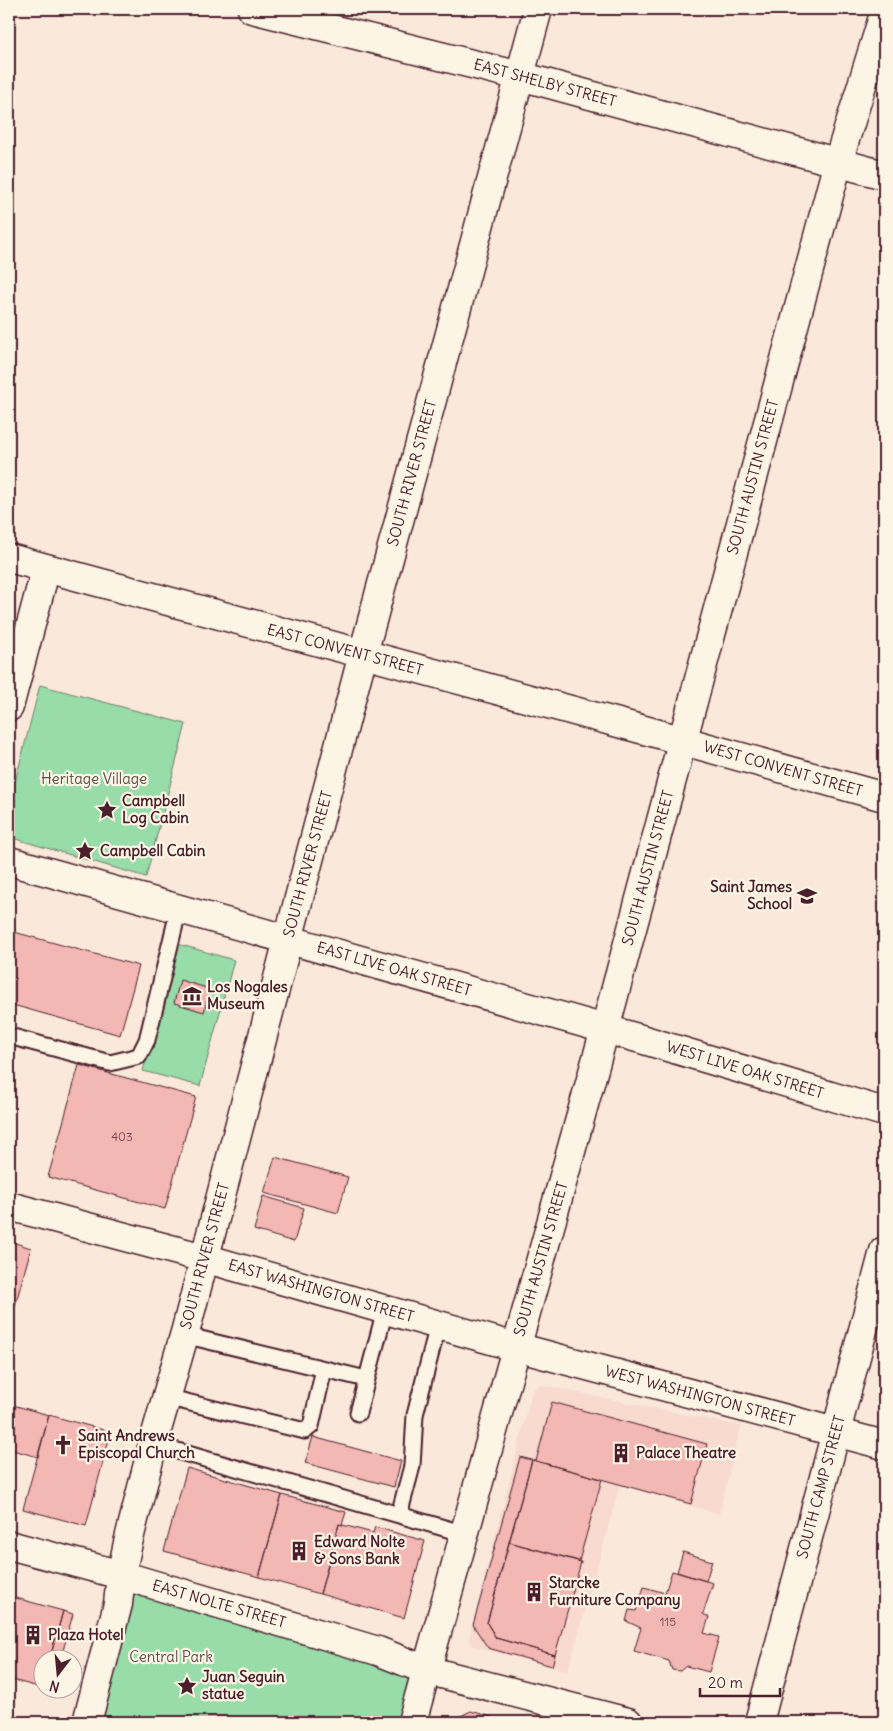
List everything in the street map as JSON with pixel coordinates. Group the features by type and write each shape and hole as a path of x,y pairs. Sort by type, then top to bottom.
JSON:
{"street":[{"name":"EAST SHELBY STREET","path":"252,9 520,76 884,175"},
{"name":"SOUTH RIVER STREET","path":"87,1722 118,1604 121,1575 153,1444 184,1336 363,654 538,9"},
{"name":"SOUTH AUSTIN STREET","path":"412,1722 605,1029 838,162 884,14"},
{"name":"EAST CONVENT STREET","path":"9,558 682,741"},
{"path":"9,707 46,568"},
{"name":"WEST CONVENT STREET","path":"682,741 884,797"},
{"name":"EAST LIVE OAK STREET","path":"9,861 605,1029"},
{"name":"WEST LIVE OAK STREET","path":"605,1029 884,1112"},
{"name":"EAST WASHINGTON STREET","path":"9,1206 204,1258 516,1347"},
{"name":"SOUTH CAMP STREET","path":"759,1722 884,1251"},
{"name":"WEST WASHINGTON STREET","path":"516,1347 884,1445"},
{"name":"EAST NOLTE STREET","path":"9,1545 121,1575 378,1651 426,1670 628,1722"}],"lane":[{"path":"9,1036 110,1063 139,1056 147,1040 179,908"},
{"path":"358,1413 385,1310"},
{"path":"399,1515 412,1466 415,1414 438,1325"},
{"path":"184,1336 366,1380"},
{"path":"166,1397 305,1431 311,1426 324,1369"},
{"path":"153,1444 464,1534"}],"shaded area":[{"path":"541,1385 741,1426 719,1514 620,1485 568,1671 473,1646 469,1638 532,1392"}],"green space":[{"name":"Heritage Village","path":"40,685 186,724 146,877 9,837 9,805"},
{"path":"178,944 234,960 200,1086 143,1071"},
{"name":"Central Park","path":"121,1575 426,1670 412,1722 87,1722"}],"building":[{"path":"14,932 139,966 120,1035 9,1004 9,952"},
{"name":"Los Nogales Museum","path":"180,980 210,989 204,1012 174,1003"},
{"path":"79,1065 196,1097 165,1209 48,1177"},
{"path":"275,1157 348,1177 338,1213 264,1193"},
{"path":"263,1196 304,1208 294,1242 254,1230"},
{"path":"9,1241 31,1248 9,1328"},
{"name":"Palace Theatre","path":"552,1402 707,1444 691,1504 536,1461"},
{"path":"9,1404 49,1415 38,1457 9,1449"},
{"path":"49,1415 111,1432 86,1526 23,1509"},
{"path":"313,1437 401,1461 394,1487 305,1463"},
{"path":"520,1457 532,1460 487,1623 496,1638 555,1655 552,1666 488,1648 473,1625"},
{"path":"532,1460 602,1479 579,1561 509,1542"},
{"path":"187,1468 282,1495 259,1577 164,1551"},
{"name":"Edward Nolte & Sons Bank","path":"282,1495 346,1512 342,1525 339,1524 320,1594 259,1577"},
{"path":"339,1524 373,1533 375,1527 425,1541 404,1618 320,1594"},
{"name":"Starcke Furniture Company","path":"509,1542 581,1562 555,1655 496,1638 487,1623"},
{"path":"683,1552 712,1561 706,1581 677,1572"},
{"path":"672,1571 713,1583 703,1614 709,1617 704,1633 719,1637 709,1672 686,1666 680,1671 672,1670 669,1661 634,1651 641,1628 626,1621 629,1610 636,1611 644,1587 665,1593"},
{"name":"Plaza Hotel","path":"9,1596 63,1611 53,1648 32,1648 32,1685 9,1679"},
{"path":"63,1611 73,1614 64,1648 53,1648"},
{"path":"471,1711 492,1717 491,1722 453,1722 454,1719"}],"place":[{"name":"Campbell Log Cabin","path":"107,810"},
{"name":"Campbell Cabin","path":"85,851"},
{"name":"Saint James School","path":"807,896"},
{"name":"Los Nogales Museum","path":"192,996"},
{"name":"Saint Andrews Episcopal Church","path":"63,1445"},
{"name":"Palace Theatre","path":"621,1453"},
{"name":"Edward Nolte & Sons Bank","path":"299,1551"},
{"name":"Starcke Furniture Company","path":"534,1592"},
{"name":"Plaza Hotel","path":"33,1635"},
{"name":"Juan Seguin statue","path":"187,1686"}]}
